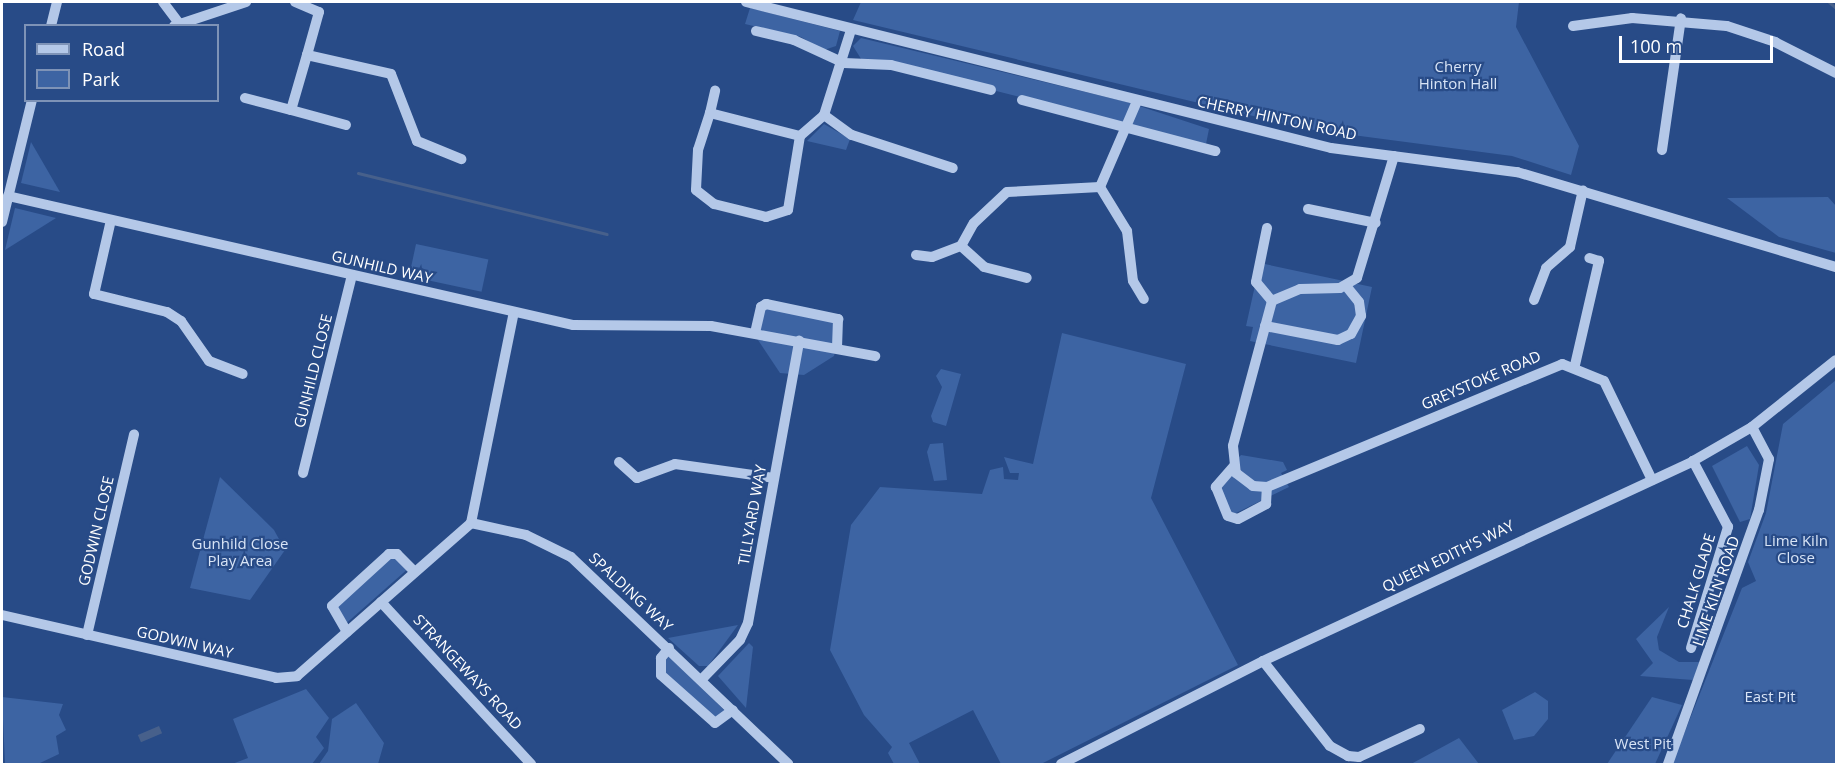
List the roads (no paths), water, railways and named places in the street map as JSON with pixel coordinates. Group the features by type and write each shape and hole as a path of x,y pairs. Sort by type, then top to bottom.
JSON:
{"street":[{"path":"52,24 57,2"},
{"path":"163,2 176,24 246,2"},
{"path":"291,110 321,7 295,2"},
{"name":"CHERRY HINTON ROAD","path":"746,2 767,4 851,30 1331,148 1491,167 1583,190 1836,267"},
{"path":"1662,150 1681,18"},
{"path":"1573,26 1681,18 1775,42 1836,73"},
{"path":"715,91 693,176 701,196 714,204 766,216 788,210 800,136 824,115 844,63 851,30"},
{"path":"756,31 794,40 844,63 891,64 991,90"},
{"path":"307,55 391,74 417,141 461,159"},
{"path":"244,98 346,125"},
{"path":"1022,100 1126,130 1215,151"},
{"path":"1100,187 1137,101"},
{"path":"2,222 32,102"},
{"path":"710,112 800,136"},
{"path":"824,115 852,135 953,168"},
{"path":"1272,301 1300,289 1346,286 1364,267 1394,156"},
{"path":"916,255 932,257 961,246 974,223 1008,192 1100,187"},
{"path":"1100,187 1127,231 1133,281 1144,299"},
{"path":"1533,294 1546,268 1570,248 1583,190"},
{"name":"GUNHILD WAY","path":"8,196 573,325 711,326 875,356"},
{"path":"1308,209 1376,223"},
{"path":"111,220 94,294 167,312 181,321 209,361 243,374"},
{"path":"1267,228 1256,282 1272,301"},
{"path":"961,246 984,267 1027,278"},
{"path":"1589,258 1599,261 1575,365 1604,381 1615,395 1652,480"},
{"name":"GUNHILD CLOSE","path":"303,473 352,275"},
{"path":"1265,326 1338,339 1351,334 1361,316 1359,302 1346,286"},
{"path":"1234,466 1220,476 1216,487 1228,516 1238,519 1266,504 1267,487 1244,481 1234,466 1233,446 1272,301"},
{"path":"755,333 761,306 766,304 838,319 837,348"},
{"path":"471,523 514,312"},
{"name":"TILLYARD WAY","path":"703,678 740,640 748,623 799,341"},
{"name":"QUEEN EDITH'S WAY","path":"1061,765 1263,661 1693,461 1752,427 1836,360"},
{"name":"GREYSTOKE ROAD","path":"1267,487 1544,369 1575,365"},
{"name":"LIME KILN ROAD","path":"1668,765 1759,510 1769,459 1752,427"},
{"name":"GODWIN CLOSE","path":"87,635 134,434"},
{"name":"CHALK GLADE","path":"1691,648 1728,527 1693,461"},
{"path":"619,462 638,478 675,464 774,478"},
{"name":"GODWIN WAY","path":"2,615 288,679 347,632 471,523"},
{"name":"SPALDING WAY","path":"471,523 526,535 571,557 703,678 788,765"},
{"path":"347,632 332,606 389,554 397,554 415,572"},
{"name":"STRANGEWAYS ROAD","path":"381,602 531,765"},
{"name":"SPALDING WAY","path":"669,648 661,658 661,675 715,723 733,710"},
{"path":"1263,661 1329,746 1348,756 1359,758 1420,729"}],"waterway":[{"path":"1829,2 1836,8"},
{"path":"358,173 607,234"}],"park label":[{"name":"Cherry Hinton Hall","path":"1458,74"},
{"name":"Lime Kiln Close","path":"1796,548"},
{"name":"Gunhild Close Play Area","path":"240,552"},
{"name":"East Pit","path":"1770,697"},
{"name":"West Pit","path":"1643,744"}]}
